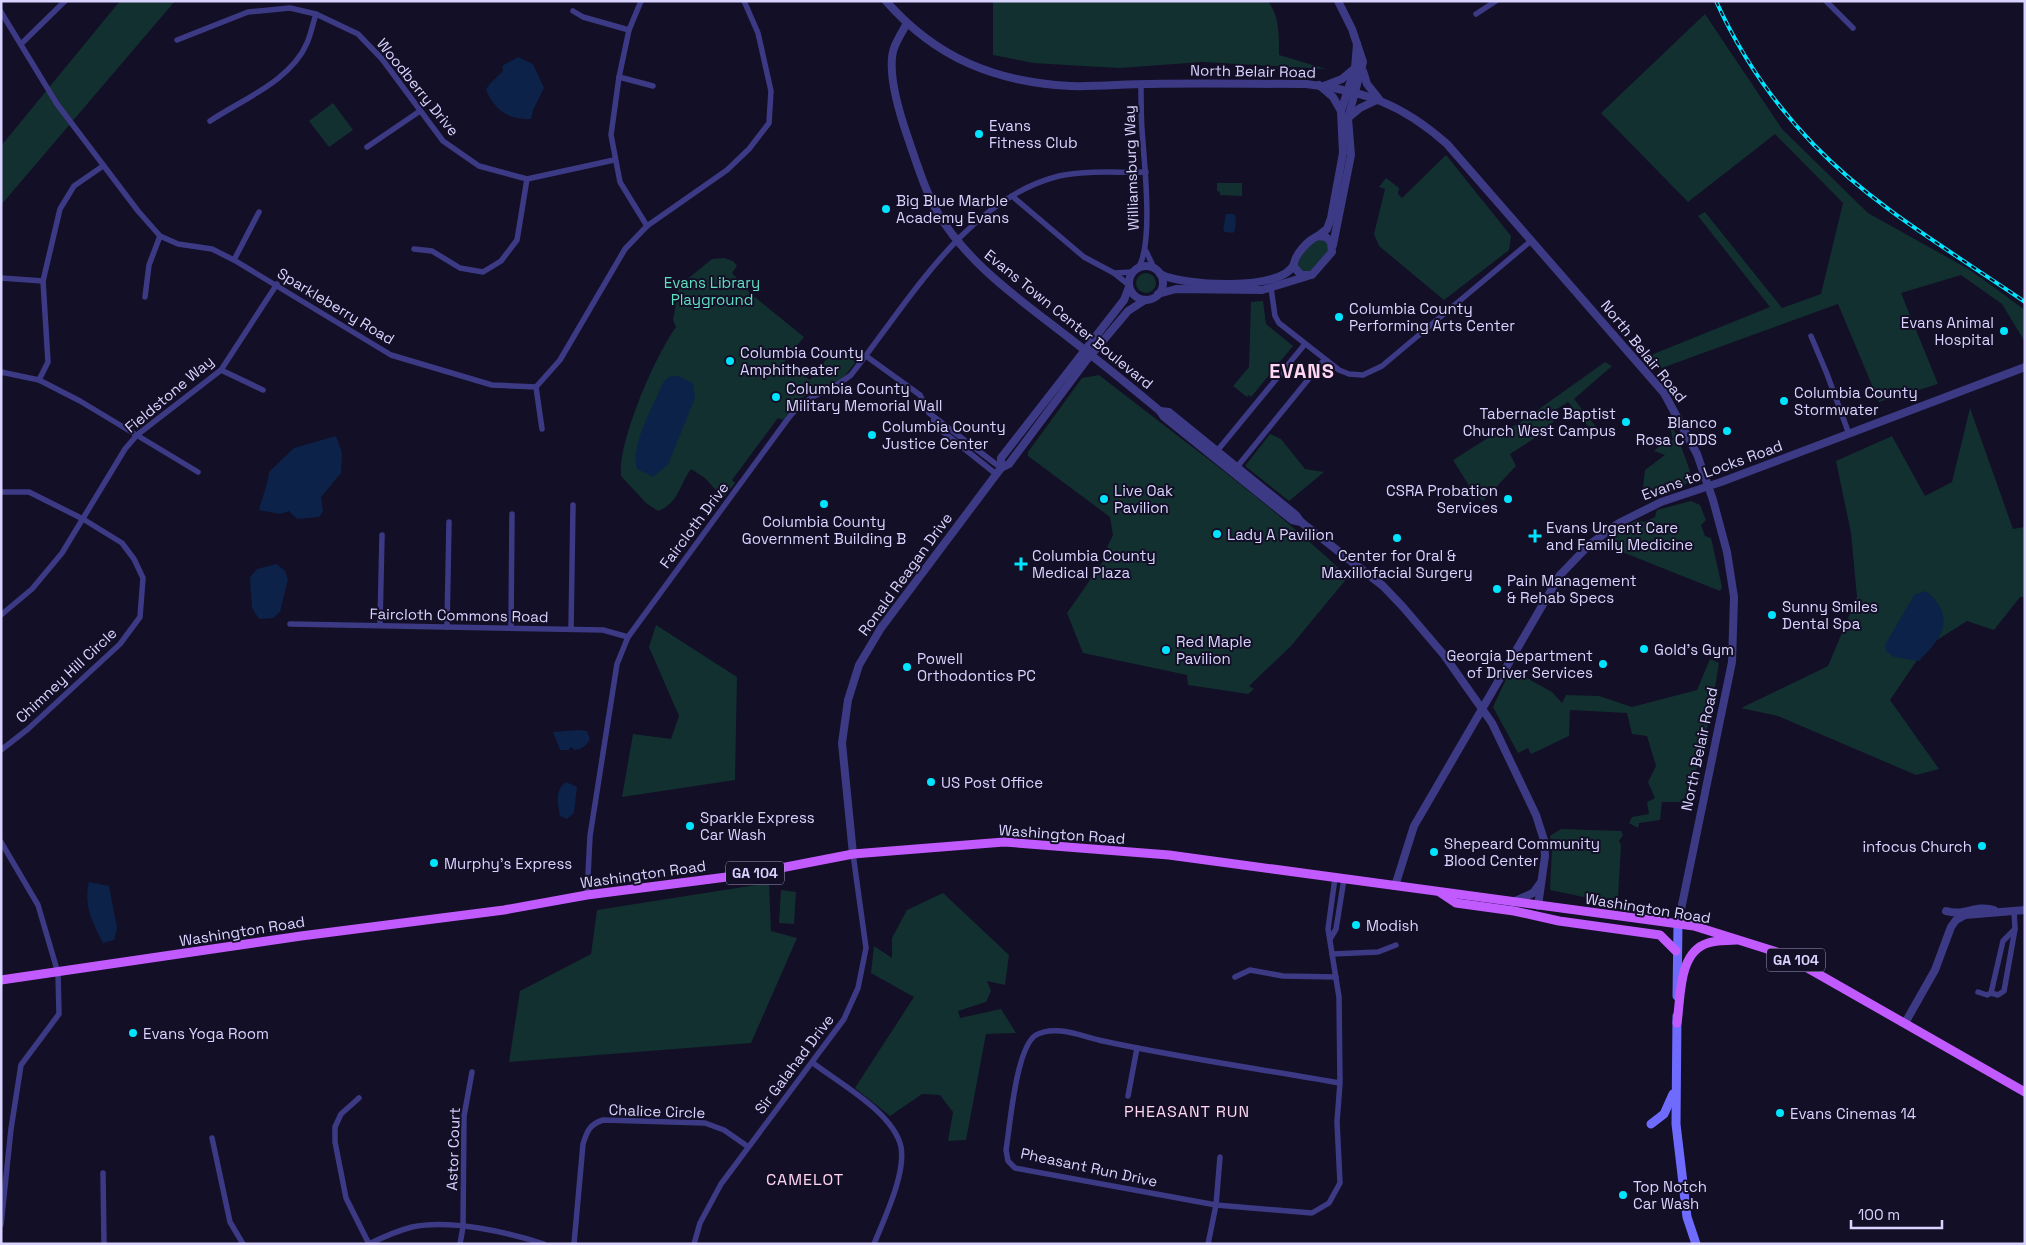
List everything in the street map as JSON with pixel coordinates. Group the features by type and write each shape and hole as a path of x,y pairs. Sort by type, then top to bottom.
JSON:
{"main road":[{"name":"Washington Road","path":"1,980 301,936 504,910 587,895 750,874 852,854 1004,842 1169,855 1510,903 1694,926 1783,954 2025,1092"},
{"name":"Washington Road","path":"1439,892 1456,903 1514,911 1559,921 1660,935 1676,950"},
{"name":"North Belair Road","path":"1678,924 1676,950 1676,1124 1687,1217 1696,1244"},
{"path":"1677,1023 1686,964 1694,952 1708,943 1742,940"},
{"path":"1651,1124 1664,1114 1675,1089"}],"street":[{"path":"20,44 65,1"},
{"path":"640,1 629,30 619,77 611,135 614,160 620,182 647,226"},
{"path":"542,429 536,387 560,360 626,249 647,226 727,170 749,149 769,122 771,91 758,33 744,1"},
{"name":"North Belair Road","path":"886,1 906,25 934,45 967,64 1000,76 1032,82 1072,86 1141,84 1321,86 1379,99 1412,116 1447,144 1664,393 1688,436 1708,486 1727,552 1734,597 1732,662 1678,924"},
{"path":"1338,1 1357,42 1359,69 1366,84 1379,99 1360,108 1348,118"},
{"path":"1476,14 1496,1"},
{"path":"1826,1 1853,28"},
{"name":"Woodberry Drive","path":"177,40 248,12 290,8 316,14 358,34 382,60 443,141 479,166 527,179 614,160"},
{"path":"573,11 583,17 629,30"},
{"name":"Sparkleberry Road","path":"1,12 57,104 103,166 160,236 178,244 212,250 234,260 277,284 391,355 492,385 536,387"},
{"path":"210,121 258,93 286,71 306,45 316,14"},
{"name":"Evans Town Center Boulevard","path":"906,25 894,49 892,67 900,118 926,189 940,216 957,239 972,258 1015,296 1160,411 1168,412 1292,520 1301,522 1383,586 1444,654 1483,709 1513,765 1536,815 1544,840 1542,878"},
{"path":"1341,111 1333,98 1321,86 1342,79 1359,69"},
{"path":"1351,92 1359,69"},
{"path":"619,77 653,86"},
{"name":"Williamsburg Way","path":"1136,270 1146,250 1146,172 1142,131 1141,84"},
{"name":"Ronald Reagan Drive","path":"1088,352 1128,311 1158,294 1176,288 1251,291 1271,288 1316,272 1330,256 1333,245 1345,169 1341,111 1351,92"},
{"name":"Ronald Reagan Drive","path":"852,854 842,743 848,700 859,665 886,621 999,471 1001,458 1088,352 1124,300 1136,270 1146,266 1184,282 1260,282 1284,275 1312,239 1327,229 1345,169 1352,155 1348,118 1351,92"},
{"path":"367,147 420,111"},
{"path":"39,380 48,362 43,281 60,209 74,186 103,166"},
{"name":"Faircloth Drive","path":"587,895 590,836 617,664 628,637 800,404 814,395 839,385 851,375 957,239 1012,196 1060,176 1146,172"},
{"path":"414,249 432,251 460,268 483,272 501,261 517,240 527,179"},
{"path":"1012,196 1084,257 1114,273 1129,286 1135,296 1145,300"},
{"path":"234,260 259,212"},
{"path":"144,297 148,265 160,236"},
{"path":"1318,236 1326,237 1333,245"},
{"path":"1271,288 1277,321 1339,370 1349,374 1363,375 1375,370 1400,352 1532,240"},
{"name":"Williamsburg Way","path":"1146,250 1157,271"},
{"path":"1294,264 1298,273 1308,276"},
{"path":"1114,273 1136,270"},
{"path":"1157,271 1162,286 1158,294"},
{"path":"1,278 43,281"},
{"name":"Fieldstone Way","path":"1,615 32,589 62,552 125,449 137,435 221,370 277,284"},
{"path":"1811,336 1828,374 1848,434"},
{"path":"1215,454 1305,344"},
{"path":"866,356 917,392 926,403 927,409 934,420 999,471"},
{"path":"1235,470 1324,360"},
{"name":"Evans to Locks Road","path":"1395,886 1414,826 1560,575 1588,545 1619,523 1642,510 2025,367"},
{"path":"221,370 263,390"},
{"path":"1,372 39,380 198,472"},
{"name":"Chimney Hill Circle","path":"1,492 29,492 83,519 122,543 134,559 143,578 140,617 120,644 28,729 1,750"},
{"path":"571,629 573,506"},
{"path":"511,628 512,514"},
{"path":"447,627 449,522"},
{"path":"380,626 382,535"},
{"name":"Faircloth Commons Road","path":"290,624 571,629 611,631 628,637"},
{"path":"1,842 38,905 58,973 59,1014 22,1066 11,1129 1,1225"},
{"name":"Sir Galahad Drive","path":"694,1244 700,1223 721,1184 844,1019 858,988 866,948 852,854"},
{"name":"Pheasant Run Drive","path":"1340,878 1336,929 1330,939 1339,997 1340,1083 1337,1122 1340,1183 1329,1203 1312,1213 1216,1205 1015,1168 1008,1161 1006,1150 1021,1059 1027,1044 1037,1034 1054,1030 1137,1048 1340,1083"},
{"path":"1510,903 1533,893 1542,878"},
{"path":"1538,906 1542,878"},
{"path":"1946,912 1957,915 1983,907 1998,912"},
{"path":"1906,1023 1935,970 1956,920 1965,915 2025,910"},
{"path":"1978,992 1987,995 1990,993 1998,995 2004,991 2015,929 2014,911"},
{"path":"1990,993 2003,941 2015,929"},
{"path":"1332,954 1378,952 1396,945"},
{"path":"1235,977 1250,970 1284,976 1336,977"},
{"path":"1128,1096 1137,1048"},
{"path":"813,1063 871,1106 891,1127 901,1147 900,1167 893,1193 874,1244"},
{"name":"Astor Court","path":"460,1244 463,1227 464,1116 472,1072"},
{"path":"359,1098 341,1114 335,1127 335,1142 346,1198 369,1244 390,1234 413,1227 463,1227 493,1230 544,1244"},
{"name":"Chalice Circle","path":"574,1244 583,1144 586,1132 594,1123 603,1120 705,1123 724,1130 748,1146"},
{"path":"212,1138 230,1222 243,1244"},
{"path":"1208,1244 1216,1205 1220,1157"},
{"path":"103,1173 104,1244"}],"green space":[{"path":"120,1 175,1 1,205 1,146"},
{"path":"993,1 1268,1 1277,20 1279,55 1326,69 1202,62 1120,68 1033,63 993,55"},
{"path":"1705,14 1782,129 1868,213 1970,270 2025,310 2025,342 2002,304 1961,275 1901,293 1938,384 1879,402 1838,304 1659,369 1651,355 1770,307 1698,216 1705,212 1782,308 1821,294 1843,203 1775,134 1688,202 1601,113"},
{"path":"333,103 353,130 329,147 309,121"},
{"path":"1446,155 1511,236 1509,250 1444,300 1379,246 1374,234 1385,189 1379,187 1386,178 1399,188 1398,194 1402,198"},
{"path":"1217,183 1242,183 1242,196 1220,195 1220,192 1217,191"},
{"path":"1321,239 1327,242 1330,250 1313,271 1303,273 1298,268 1302,255 1309,247"},
{"name":"Evans Library Playground","path":"724,258 733,261 737,266 732,273 751,294 804,337 784,362 810,380 833,351 839,356 844,349 851,355 855,363 843,378 801,398 783,420 778,418 732,480 735,483 723,498 705,478 691,469 674,499 665,508 658,511 646,503 621,476 625,442 649,378 667,340 676,327 673,320 679,286 712,259"},
{"path":"1142,273 1150,273 1156,279 1156,287 1150,293 1142,293 1136,287 1136,279"},
{"path":"1263,301 1266,324 1293,346 1251,397 1249,395 1247,397 1233,386 1249,367 1251,302"},
{"path":"1605,362 1612,366 1574,399 1597,428 1593,432 1568,402 1552,412 1554,421 1544,432 1510,454 1516,466 1483,501 1471,489 1453,460 1491,436 1518,424"},
{"path":"1099,375 1258,498 1348,577 1291,646 1249,686 1254,689 1248,694 1188,685 1187,675 1083,653 1067,613 1106,557 1108,545 1113,535 1110,517 1028,456 1028,452 1082,378"},
{"path":"1970,408 2013,529 2025,527 2025,597 2020,597 1994,630 1967,621 1926,647 1890,700 1939,769 1916,775 1778,716 1741,708 1828,666 1857,597 1851,533 1836,461 1892,436 1925,496 1952,482"},
{"path":"1670,425 1677,435 1690,471 1687,483 1677,489 1653,497 1642,496 1645,470 1665,455 1654,451 1664,442 1673,440"},
{"path":"1270,434 1281,439 1305,469 1324,472 1289,501 1245,466"},
{"path":"1691,501 1700,505 1706,520 1701,525 1705,536 1711,538 1722,587 1720,591 1607,546 1610,537 1637,520 1644,522 1655,517 1657,510"},
{"path":"656,625 737,677 735,780 622,797 633,734 671,739 679,716 649,647"},
{"path":"1710,659 1719,663 1717,679 1706,735 1689,789 1682,802 1662,802 1660,820 1639,823 1638,828 1629,823 1632,817 1649,814 1647,802 1655,798 1648,782 1656,766 1647,736 1632,734 1627,713 1570,710 1569,736 1531,754 1528,748 1518,753 1493,707 1509,673 1516,672 1552,692 1562,703 1566,695 1599,696 1632,707 1697,690"},
{"path":"1561,829 1621,831 1623,835 1619,841 1621,845 1618,898 1593,899 1550,890 1552,848 1550,836"},
{"path":"769,883 771,931 797,938 751,1043 509,1062 520,991 591,954 597,910"},
{"path":"781,890 796,892 794,924 779,923"},
{"path":"943,893 1009,955 1005,985 987,981 991,991 986,1002 958,1011 960,1018 1001,1009 1016,1033 986,1034 966,1140 948,1141 953,1112 940,1095 922,1094 890,1116 855,1088 914,997 871,973 874,946 892,958 892,938 907,910"}],"water":[{"path":"518,57 533,64 544,88 533,110 531,119 509,116 498,108 486,90 491,82 503,71 502,66"},
{"path":"1226,214 1236,216 1233,233 1223,230"},
{"path":"678,376 693,383 695,398 668,465 653,477 637,469 635,460 636,450 639,438 663,383 668,377"},
{"path":"336,436 342,453 341,473 321,497 323,511 319,517 297,519 289,511 280,514 259,510 269,472 294,448"},
{"path":"277,564 285,571 288,579 280,612 273,618 259,619 252,608 250,577 257,569"},
{"path":"1925,591 1935,600 1942,611 1944,624 1942,631 1935,644 1919,661 1894,657 1886,651 1885,645 1914,595"},
{"path":"587,731 590,740 587,744 578,750 571,747 568,750 560,750 553,732"},
{"path":"566,782 577,787 574,813 567,819 560,816 558,802 558,793"},
{"path":"89,882 109,886 117,928 114,940 103,943 93,921 87,898"}],"railway":[{"path":"1716,1 1725,21 1759,78 1785,113 1814,145 1838,168 1889,209 2025,302"}],"place":[{"name":"Evans Fitness Club","path":"979,134"},
{"name":"Big Blue Marble Academy Evans","path":"886,209"},
{"name":"Columbia County Performing Arts Center","path":"1339,317"},
{"name":"Evans Animal Hospital","path":"2004,331"},
{"name":"Columbia County Amphitheater","path":"730,361"},
{"name":"Columbia County Military Memorial Wall","path":"776,397"},
{"name":"Columbia County Stormwater","path":"1784,401"},
{"name":"Tabernacle Baptist Church West Campus","path":"1626,422"},
{"name":"Blanco Rosa C DDS","path":"1727,431"},
{"name":"Columbia County Justice Center","path":"872,435"},
{"name":"Live Oak Pavilion","path":"1104,499"},
{"name":"CSRA Probation Services","path":"1508,499"},
{"name":"Columbia County Government Building B","path":"824,504"},
{"name":"Lady A Pavilion","path":"1217,534"},
{"name":"Evans Urgent Care and Family Medicine","path":"1535,536"},
{"name":"Center for Oral & Maxillofacial Surgery","path":"1397,538"},
{"name":"Columbia County Medical Plaza","path":"1021,564"},
{"name":"Pain Management & Rehab Specs","path":"1497,589"},
{"name":"Sunny Smiles Dental Spa","path":"1772,615"},
{"name":"Gold's Gym","path":"1644,649"},
{"name":"Red Maple Pavilion","path":"1166,650"},
{"name":"Georgia Department of Driver Services","path":"1603,664"},
{"name":"Powell Orthodontics PC","path":"907,667"},
{"name":"US Post Office","path":"931,782"},
{"name":"Sparkle Express Car Wash","path":"690,826"},
{"name":"infocus Church","path":"1982,846"},
{"name":"Shepeard Community Blood Center","path":"1434,852"},
{"name":"Murphy's Express","path":"434,863"},
{"name":"Modish","path":"1356,925"},
{"name":"Evans Yoga Room","path":"133,1033"},
{"name":"Evans Cinemas 14","path":"1780,1113"},
{"name":"Top Notch Car Wash","path":"1623,1195"}],"district":[{"name":"EVANS","path":"1302,371"},
{"name":"PHEASANT RUN","path":"1187,1111"},
{"name":"CAMELOT","path":"805,1179"}]}
